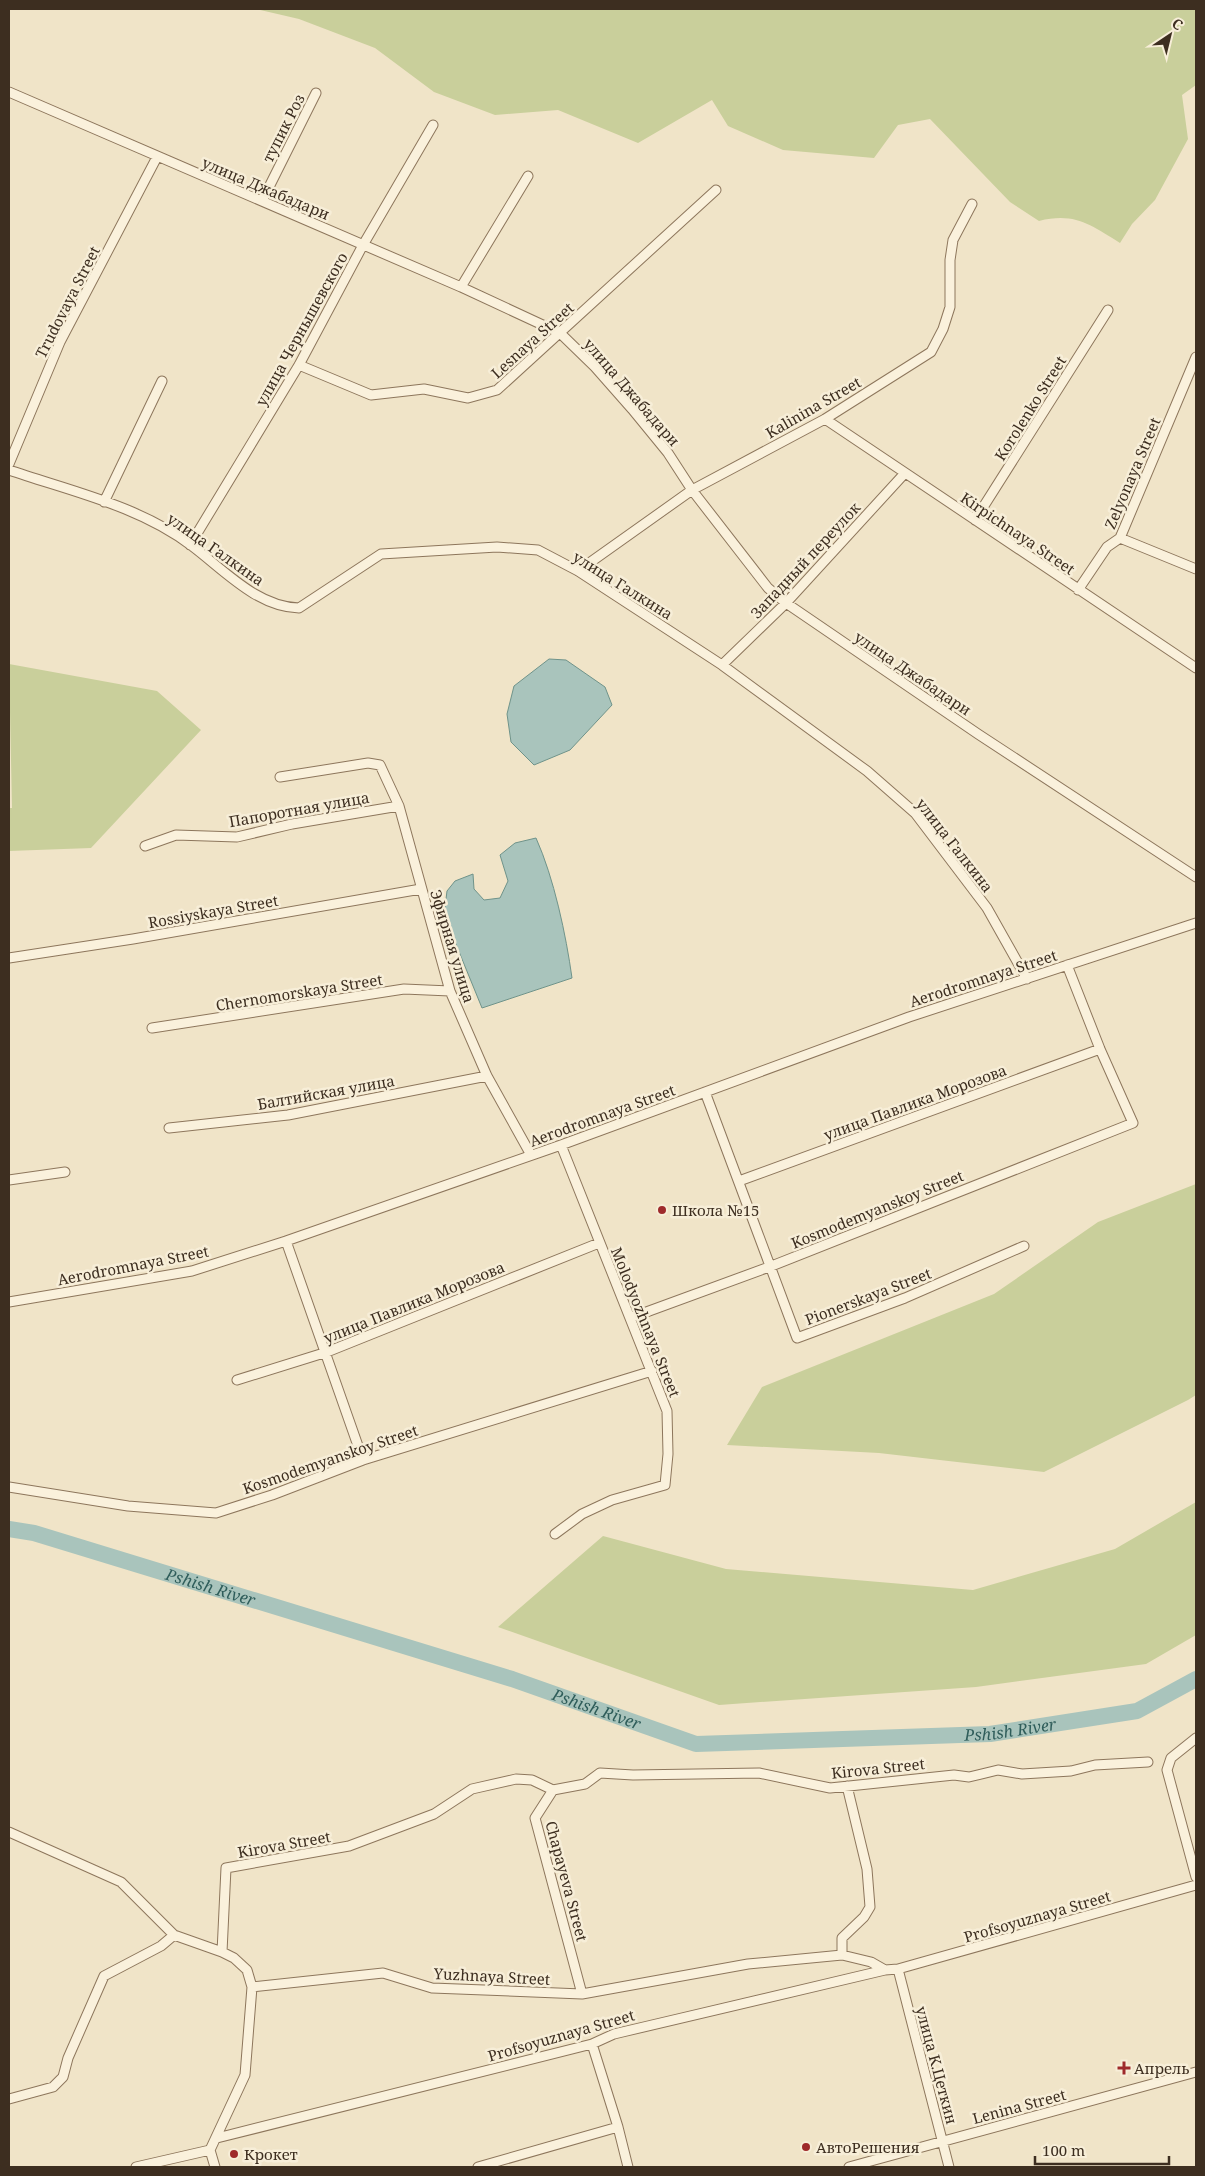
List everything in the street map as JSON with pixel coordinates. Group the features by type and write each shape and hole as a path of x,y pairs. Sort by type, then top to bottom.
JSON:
{"street":[{"name":"улица Джабадари","path":"9,92 461,287 560,333 596,367 668,453 692,490 768,588 786,603 978,734 1196,877"},
{"name":"тупик Роз","path":"262,201 316,93"},
{"name":"улица Чернышевского","path":"190,545 299,365 363,245 433,125"},
{"name":"Trudovaya Street","path":"9,464 60,342 157,157"},
{"path":"461,287 528,176"},
{"name":"Lesnaya Street","path":"299,365 371,396 424,389 468,398 497,390 716,190"},
{"name":"Kalinina Street","path":"578,571 692,490 825,419 931,352 943,329 950,307 950,260 953,240 972,204"},
{"name":"Korolenko Street","path":"975,520 1108,310"},
{"name":"Zelyonaya Street","path":"1078,590 1107,547 1120,538 1196,357"},
{"path":"104,502 162,381"},
{"name":"Kirpichnaya Street","path":"825,419 1196,668"},
{"name":"улица Галкина","path":"9,470 140,514 190,545 223,572 256,594 275,605 288,607 299,608 381,554 505,548 538,550 578,571 722,665 867,771 915,813 987,908 1027,979"},
{"name":"Западный переулок","path":"722,665 786,603 905,473"},
{"path":"1120,538 1196,569"},
{"name":"Эфирная улица","path":"280,777 368,762 380,765 399,806 450,991 487,1076 531,1155"},
{"name":"Папоротная улица","path":"145,846 176,835 238,837 292,824 399,806"},
{"name":"Rossiyskaya Street","path":"9,958 133,939 421,889"},
{"name":"Aerodromnaya Street","path":"9,1302 192,1271 286,1241 561,1145 909,1017 1196,923"},
{"path":"1067,965 1100,1049"},
{"name":"Chernomorskaya Street","path":"152,1028 404,989 450,991"},
{"name":"Kosmodemyanskoy Street","path":"630,1318 768,1267 1133,1123 1100,1049"},
{"name":"улица Павлика Морозова","path":"739,1181 1100,1049"},
{"name":"Балтийская улица","path":"170,1128 288,1115 487,1076"},
{"name":"Pionerskaya Street","path":"705,1092 739,1181 768,1267 797,1338 905,1298 1024,1246"},
{"name":"Molodyozhnaya Street","path":"555,1534 582,1514 612,1500 664,1485 668,1454 667,1411 561,1145"},
{"path":"9,1180 65,1172"},
{"path":"286,1241 327,1352 363,1460"},
{"name":"улица Павлика Морозова","path":"237,1380 327,1352 599,1243"},
{"name":"Kosmodemyanskoy Street","path":"9,1487 128,1506 216,1512 272,1495 363,1460 652,1370"},
{"path":"1196,1738 1171,1758 1167,1770 1196,1877"},
{"name":"Kirova Street","path":"222,1952 226,1868 349,1846 434,1814 472,1788 516,1779 532,1780 554,1790 585,1784 600,1773 634,1775 760,1773 830,1788 954,1774 969,1778 998,1770 1022,1774 1071,1772 1095,1764 1122,1765 1148,1762"},
{"path":"842,1955 842,1938 864,1917 870,1908 867,1869 847,1786"},
{"name":"Chapayeva Street","path":"554,1790 535,1818 582,1994"},
{"path":"9,1832 121,1882 174,1936 222,1952 234,1958 247,1970 252,1986 245,2075 210,2150 214,2167"},
{"name":"Profsoyuznaya Street","path":"217,2138 592,2044 614,2034 885,1970 898,1969 1196,1885"},
{"path":"9,2099 53,2087 62,2077 68,2058 104,1976 161,1946 174,1936"},
{"name":"Profsoyuznaya Street","path":"582,1994 748,1964 842,1955 871,1962 885,1970"},
{"name":"улица К.Цеткин","path":"898,1969 949,2167"},
{"name":"Yuzhnaya Street","path":"252,1986 383,1973 432,1988 582,1994"},
{"path":"592,2044 618,2127 628,2167"},
{"name":"Lenina Street","path":"850,2167 1196,2072"},
{"path":"478,2167 618,2127"},
{"path":"136,2167 210,2150"}],"green space":[{"path":"256,9 1196,9 1196,85 1182,95 1188,139 1155,200 1132,224 1120,243 1091,226 1073,219 1063,218 1039,221 1010,202 930,119 898,125 874,158 783,150 728,126 712,100 638,143 558,110 495,115 434,92 375,48 299,19"},
{"path":"9,664 157,691 201,730 91,848 9,851 9,808 12,808"},
{"path":"1196,1184 1196,1395 1188,1400 1044,1472 879,1453 727,1445 762,1387 994,1294 1098,1222"},
{"path":"1196,1502 1196,1635 1146,1664 976,1687 719,1705 498,1627 603,1536 726,1569 973,1590 1115,1549"}],"water":[{"path":"549,659 566,660 605,687 612,705 570,750 534,765 511,742 507,714 514,686"},
{"path":"536,838 558,907 572,978 482,1008 444,915 447,891 455,881 473,874 474,889 484,900 500,898 508,881 500,855 515,843"}],"waterway":[{"name":"Pshish River","path":"9,1529 34,1533 512,1679 696,1744 990,1734 1137,1711 1196,1679"}],"place":[{"name":"Школа №15","path":"662,1210"},
{"name":"Апрель","path":"1124,2068"},
{"name":"АвтоРешения","path":"806,2147"},
{"name":"Крокет","path":"234,2154"}]}
